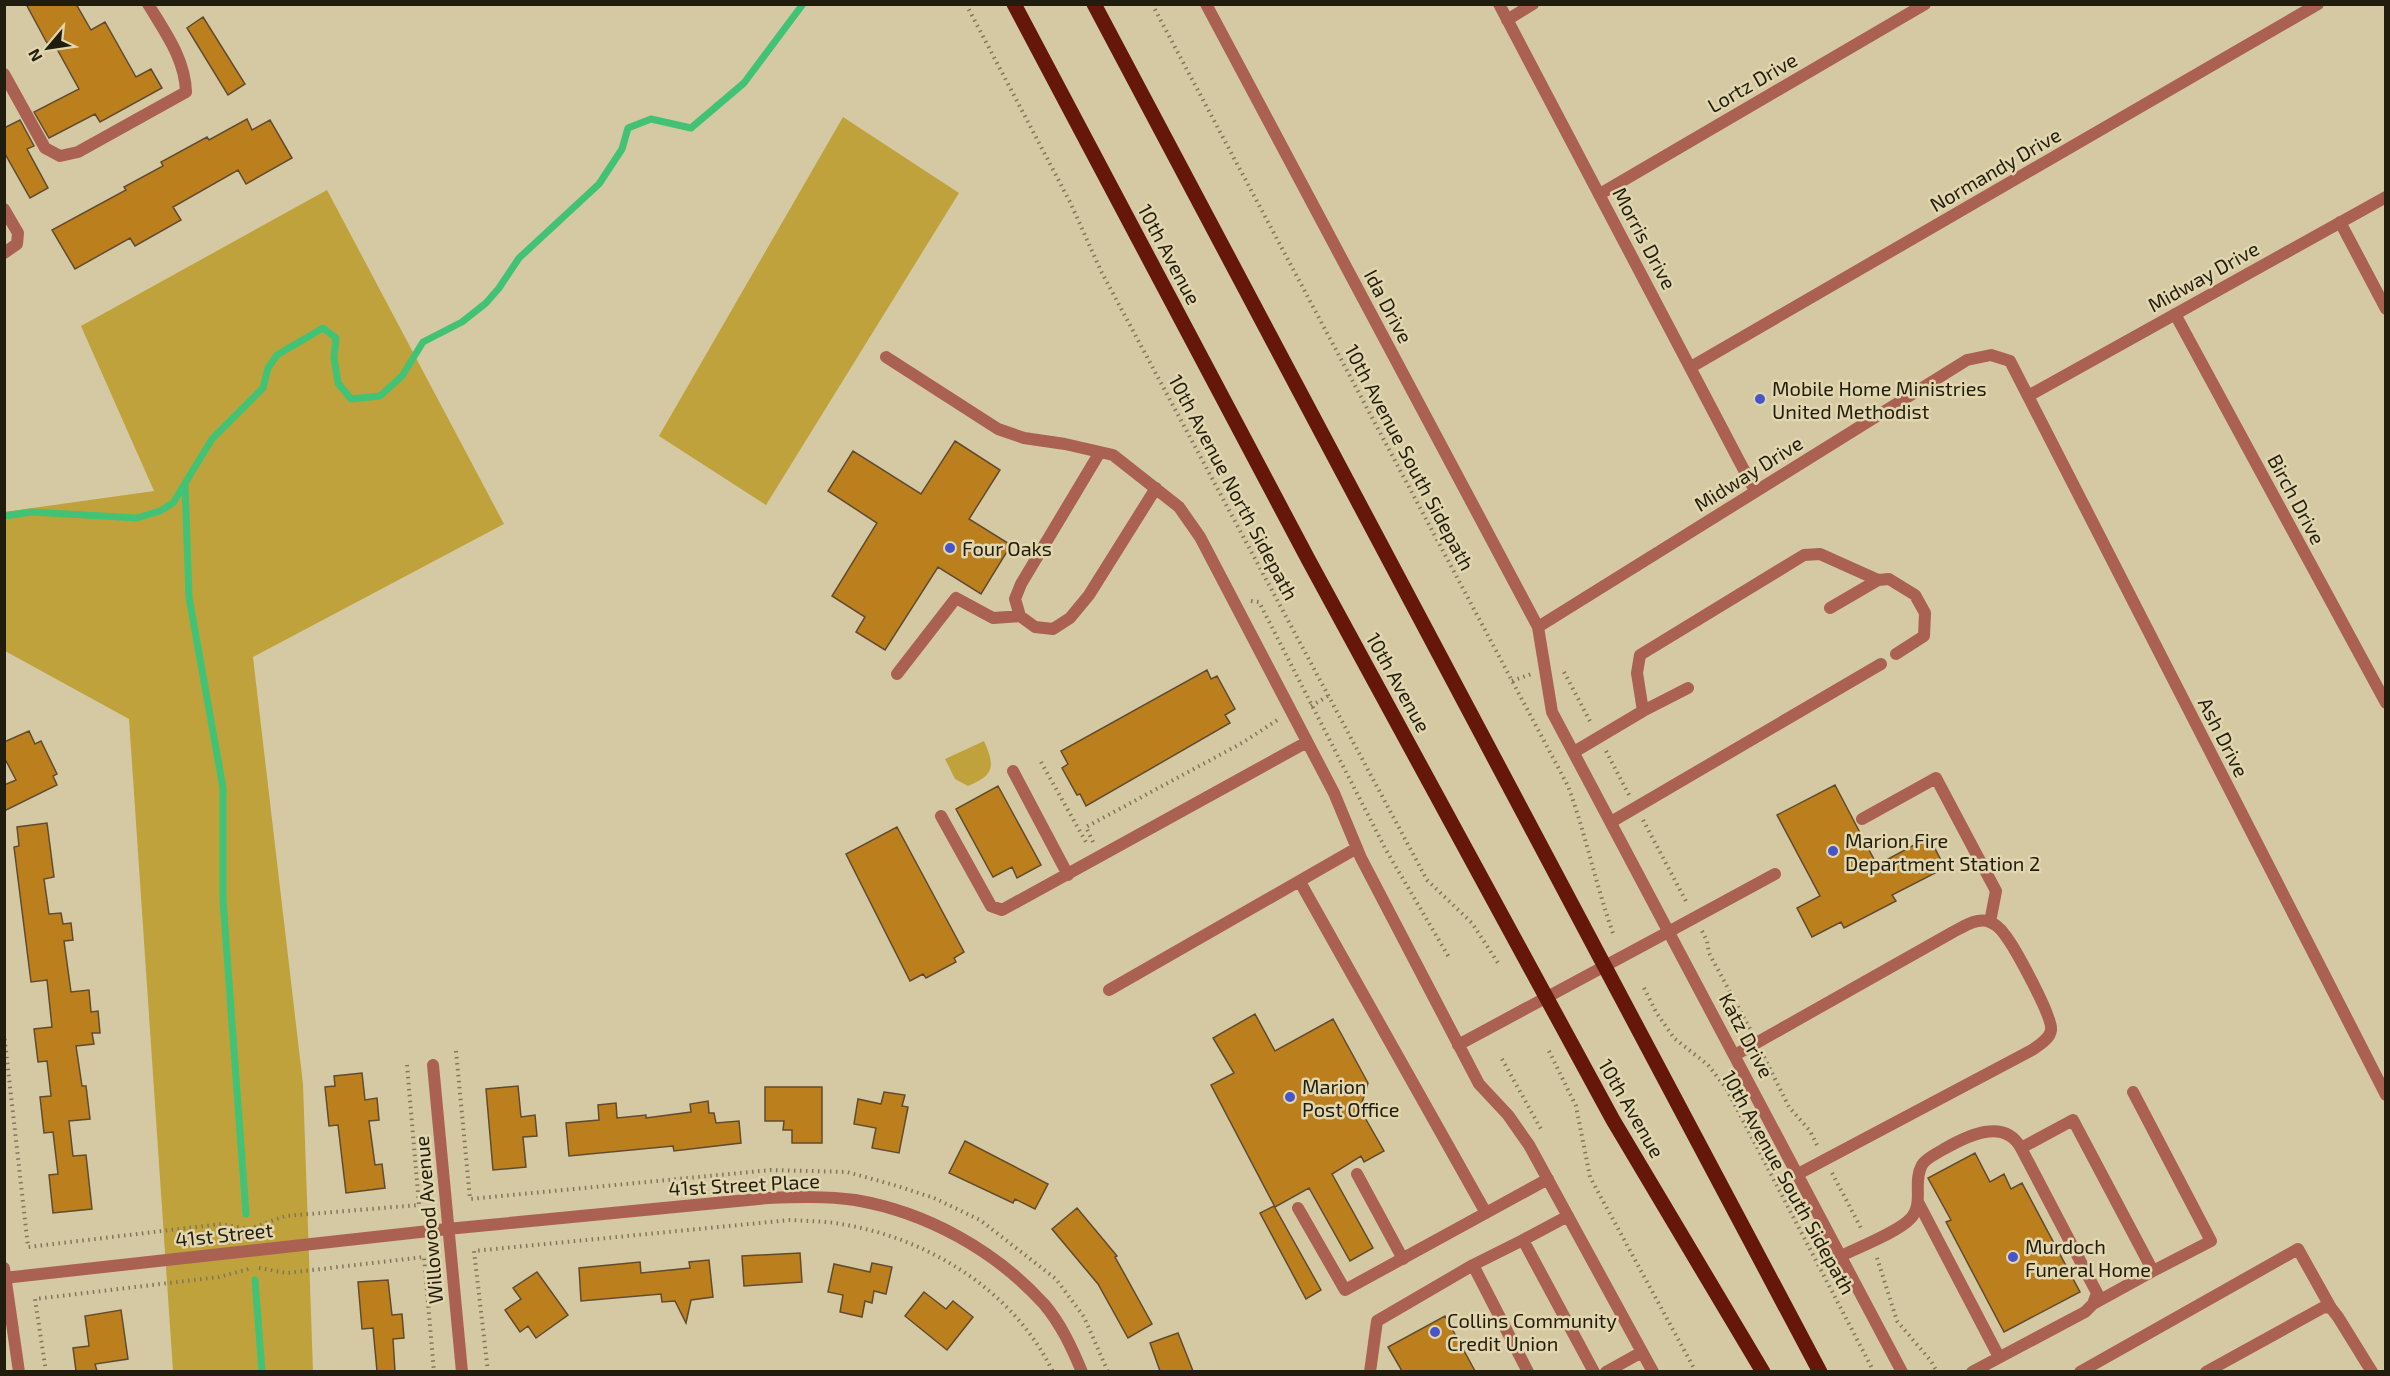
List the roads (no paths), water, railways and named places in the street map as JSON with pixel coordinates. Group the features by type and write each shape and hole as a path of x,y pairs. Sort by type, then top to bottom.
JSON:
{"main road":[{"name":"10th Avenue","path":"1014,4 1308,559 1614,1120 1763,1371"},
{"name":"10th Avenue","path":"1094,4 1820,1371"}],"street":[{"path":"4,74 45,148 60,156 78,152 186,92 186,78 181,60 148,4"},
{"name":"Ida Drive","path":"1206,4 1538,627"},
{"name":"Morris Drive","path":"1499,4 1755,491"},
{"path":"1507,20 1533,4"},
{"name":"Lortz Drive","path":"1600,194 1925,4"},
{"name":"Normandy Drive","path":"1691,367 2318,4"},
{"name":"Midway Drive","path":"1538,627 1967,360 1991,355 2010,361 2028,396 2385,197"},
{"path":"4,209 18,233 17,244 4,253"},
{"path":"2340,222 2385,309"},
{"name":"Birch Drive","path":"2175,314 2385,703"},
{"path":"886,357 998,429 1024,438 1113,455 1179,507 1200,537 1235,608 1334,793 1357,848 1479,1084 1508,1115 1529,1145 1653,1371"},
{"name":"Ash Drive","path":"2028,396 2385,1095"},
{"path":"1100,452 1021,584 1015,598 1020,616 1035,627 1053,629 1070,618 1089,595 1156,488"},
{"path":"1643,711 1636,674 1640,655 1804,555 1820,554 1878,580"},
{"path":"1830,608 1878,580 1889,579 1915,595 1925,613 1924,636 1896,654"},
{"path":"897,674 956,598 993,618 1020,616"},
{"path":"1538,627 1552,712 1670,931"},
{"path":"1611,822 1881,664"},
{"path":"1574,752 1643,711 1688,688"},
{"path":"941,816 991,906 1002,910 1307,742"},
{"path":"1013,771 1068,875"},
{"path":"1862,819 1936,778 1996,891 1990,922"},
{"path":"1109,990 1357,848"},
{"path":"1458,1045 1775,874"},
{"path":"1300,882 1486,1213"},
{"path":"1735,1055 1953,932 1985,920 2005,934 2050,1020 2051,1032 2046,1040 1798,1174"},
{"name":"Katz Drive","path":"1670,931 1902,1371"},
{"name":"Willowood Avenue","path":"433,1065 462,1371"},
{"path":"1972,1371 2085,1312 2093,1304 2211,1241 2133,1092"},
{"path":"2021,1148 2073,1120 2153,1271"},
{"path":"1841,1257 1911,1218 1918,1202 1920,1169 1924,1162 1963,1139 1998,1130 2011,1135 2021,1148 2097,1293 2093,1304"},
{"path":"1357,1174 1403,1259"},
{"path":"1299,1208 1345,1290 1548,1179"},
{"name":"41st Street Place","path":"447,1229 768,1198 810,1197 855,1200 902,1213 951,1231 987,1255 1019,1280 1045,1305 1068,1340 1082,1371"},
{"path":"1918,1202 1999,1357"},
{"path":"1370,1371 1377,1320 1473,1265 1568,1216"},
{"name":"41st Street","path":"5,1275 447,1229"},
{"path":"1522,1240 1594,1371"},
{"path":"2080,1371 2298,1249 2331,1308 2372,1371"},
{"path":"1473,1265 1528,1371"},
{"path":"5,1275 19,1371"},
{"path":"2206,1371 2313,1312 2324,1307 2331,1308"},
{"path":"1606,1371 1642,1352"}],"waterway":[{"path":"4,516 32,512 137,518 160,511 173,503 212,439 263,388 268,368 277,355 323,328 336,338 334,358 338,383 351,399 380,396 402,376 423,342 462,322 486,303 519,258 599,184 622,149 628,128 651,119 691,128 744,83 803,4"},
{"path":"185,485 189,597 223,788 223,900 246,1214"},
{"path":"255,1280 262,1372"}],"place":[{"name":"Mobile Home Ministries United Methodist","path":"1760,399"},
{"name":"Four Oaks","path":"950,548"},
{"name":"Marion Fire Department Station 2","path":"1833,851"},
{"name":"Marion Post Office","path":"1290,1097"},
{"name":"Murdoch Funeral Home","path":"2013,1257"},
{"name":"Collins Community Credit Union","path":"1435,1332"}]}
